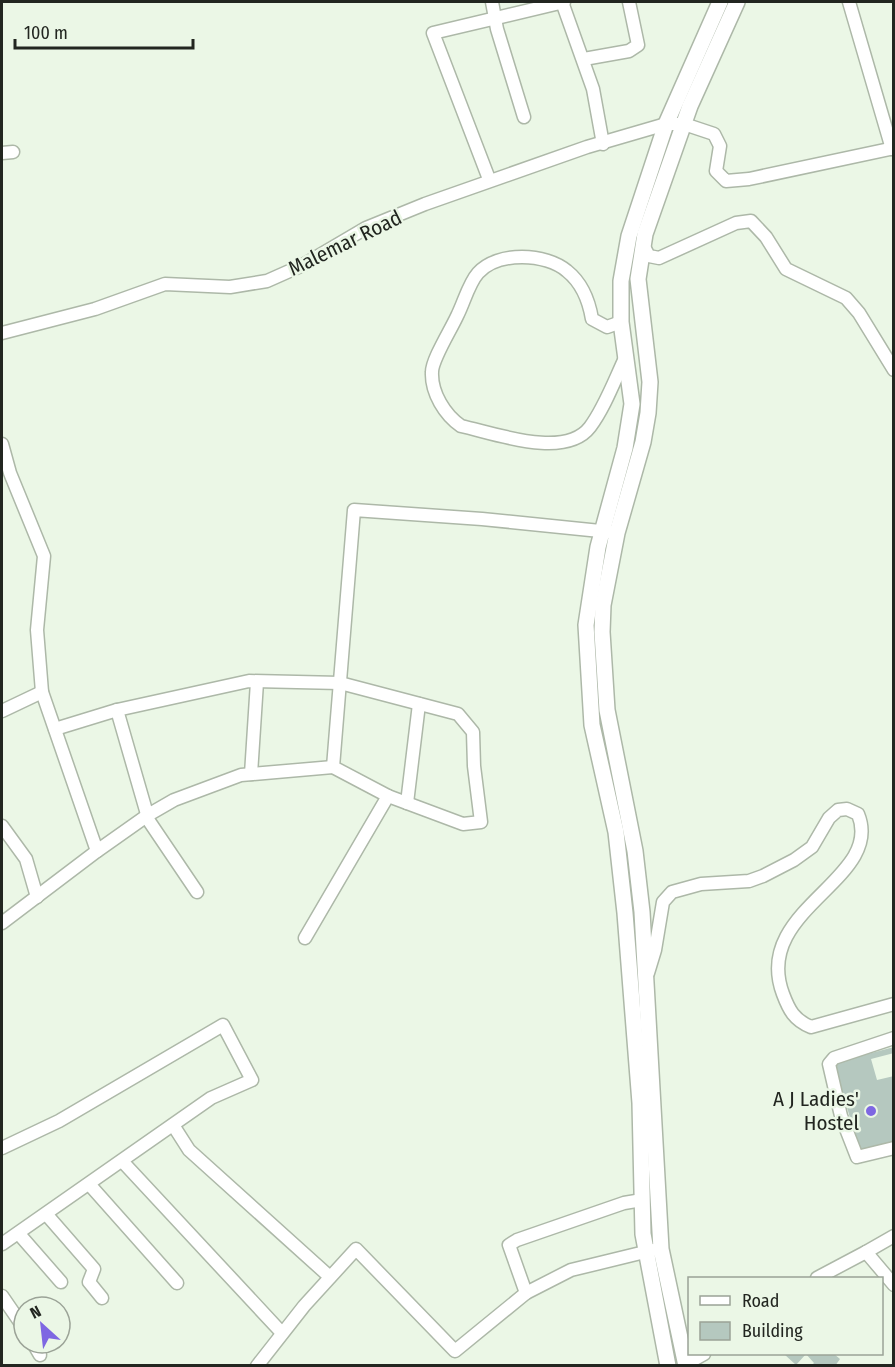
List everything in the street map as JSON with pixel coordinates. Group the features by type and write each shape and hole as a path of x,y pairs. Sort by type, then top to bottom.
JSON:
{"main road":[{"path":"686,1365 653,1250 642,1200 640,1103 625,913 616,832 592,725 586,625 602,531 625,448 632,404 621,322 621,281 629,236 666,124 720,2"},
{"path":"668,1365 653,1250 648,973 635,851 604,687 603,605 617,533 643,442 648,413 650,382 638,279 643,245 652,208 684,124 737,2"},
{"path":"625,913 642,912"}],"street":[{"path":"492,2 524,117"},
{"path":"489,179 433,33 563,2 593,89 603,144"},
{"path":"584,59 629,51 638,45 629,2"},
{"path":"849,2 893,148"},
{"name":"Malemar Road","path":"2,333 95,309 165,284 230,287 267,281 303,265 366,228 489,179 666,124 684,124 714,134 720,147 716,171 719,177 726,181 749,179 893,148"},
{"path":"643,245 649,256 659,258 736,223 751,221 766,237 786,269 846,298 859,314 894,370"},
{"path":"621,322 607,327 592,319 590,305 581,288 566,270 546,262 519,256 497,261 478,273 432,371 433,381 435,391 449,418 461,426 549,445 572,439 589,429 627,355"},
{"path":"2,444 10,473 44,556 37,630 42,692 97,850"},
{"path":"333,767 354,510 482,519 617,533"},
{"path":"2,923 97,850 148,815 174,800 241,775 333,767 388,796 463,824 481,822 474,766 473,732 458,714 340,683 257,681 117,710 55,729"},
{"path":"251,774 257,681"},
{"path":"2,711 42,692"},
{"path":"407,803 419,704"},
{"path":"117,710 148,815 197,891"},
{"path":"305,938 388,796"},
{"path":"648,973 655,950 663,902 672,892 701,884 749,881 763,876 794,860 812,847 829,818 838,810 848,809 858,814 863,828 862,843 842,872 787,932 777,967 782,992 793,1017 810,1027 894,1004"},
{"path":"2,826 26,859 37,897"},
{"path":"2,1148 59,1121 223,1025 252,1080 211,1098 47,1215 2,1244"},
{"path":"894,1038 834,1058 829,1064 841,1116 857,1157 894,1148"},
{"path":"173,1125 189,1150 330,1277"},
{"path":"122,1161 282,1333"},
{"path":"89,1184 177,1283"},
{"path":"526,1293 509,1245 517,1240 577,1219 642,1200"},
{"path":"47,1215 94,1269 89,1281 102,1298"},
{"path":"19,1234 61,1281"},
{"path":"819,1277 894,1236"},
{"path":"257,1365 356,1249 455,1351 526,1293 571,1270 653,1250"},
{"path":"866,1252 894,1285"},
{"path":"2,1296 12,1311"},
{"path":"686,1365 701,1355"}],"building":[{"name":"A J Ladies' Hostel","path":"894,1047 894,1053 871,1059 877,1080 894,1076 894,1142 860,1152 834,1063"},
{"path":"785,1355 805,1355 796,1365"},
{"path":"807,1355 835,1355 840,1359 835,1366 811,1366 814,1363"}],"place":[{"name":"A J Ladies' Hostel","path":"871,1111"}]}
